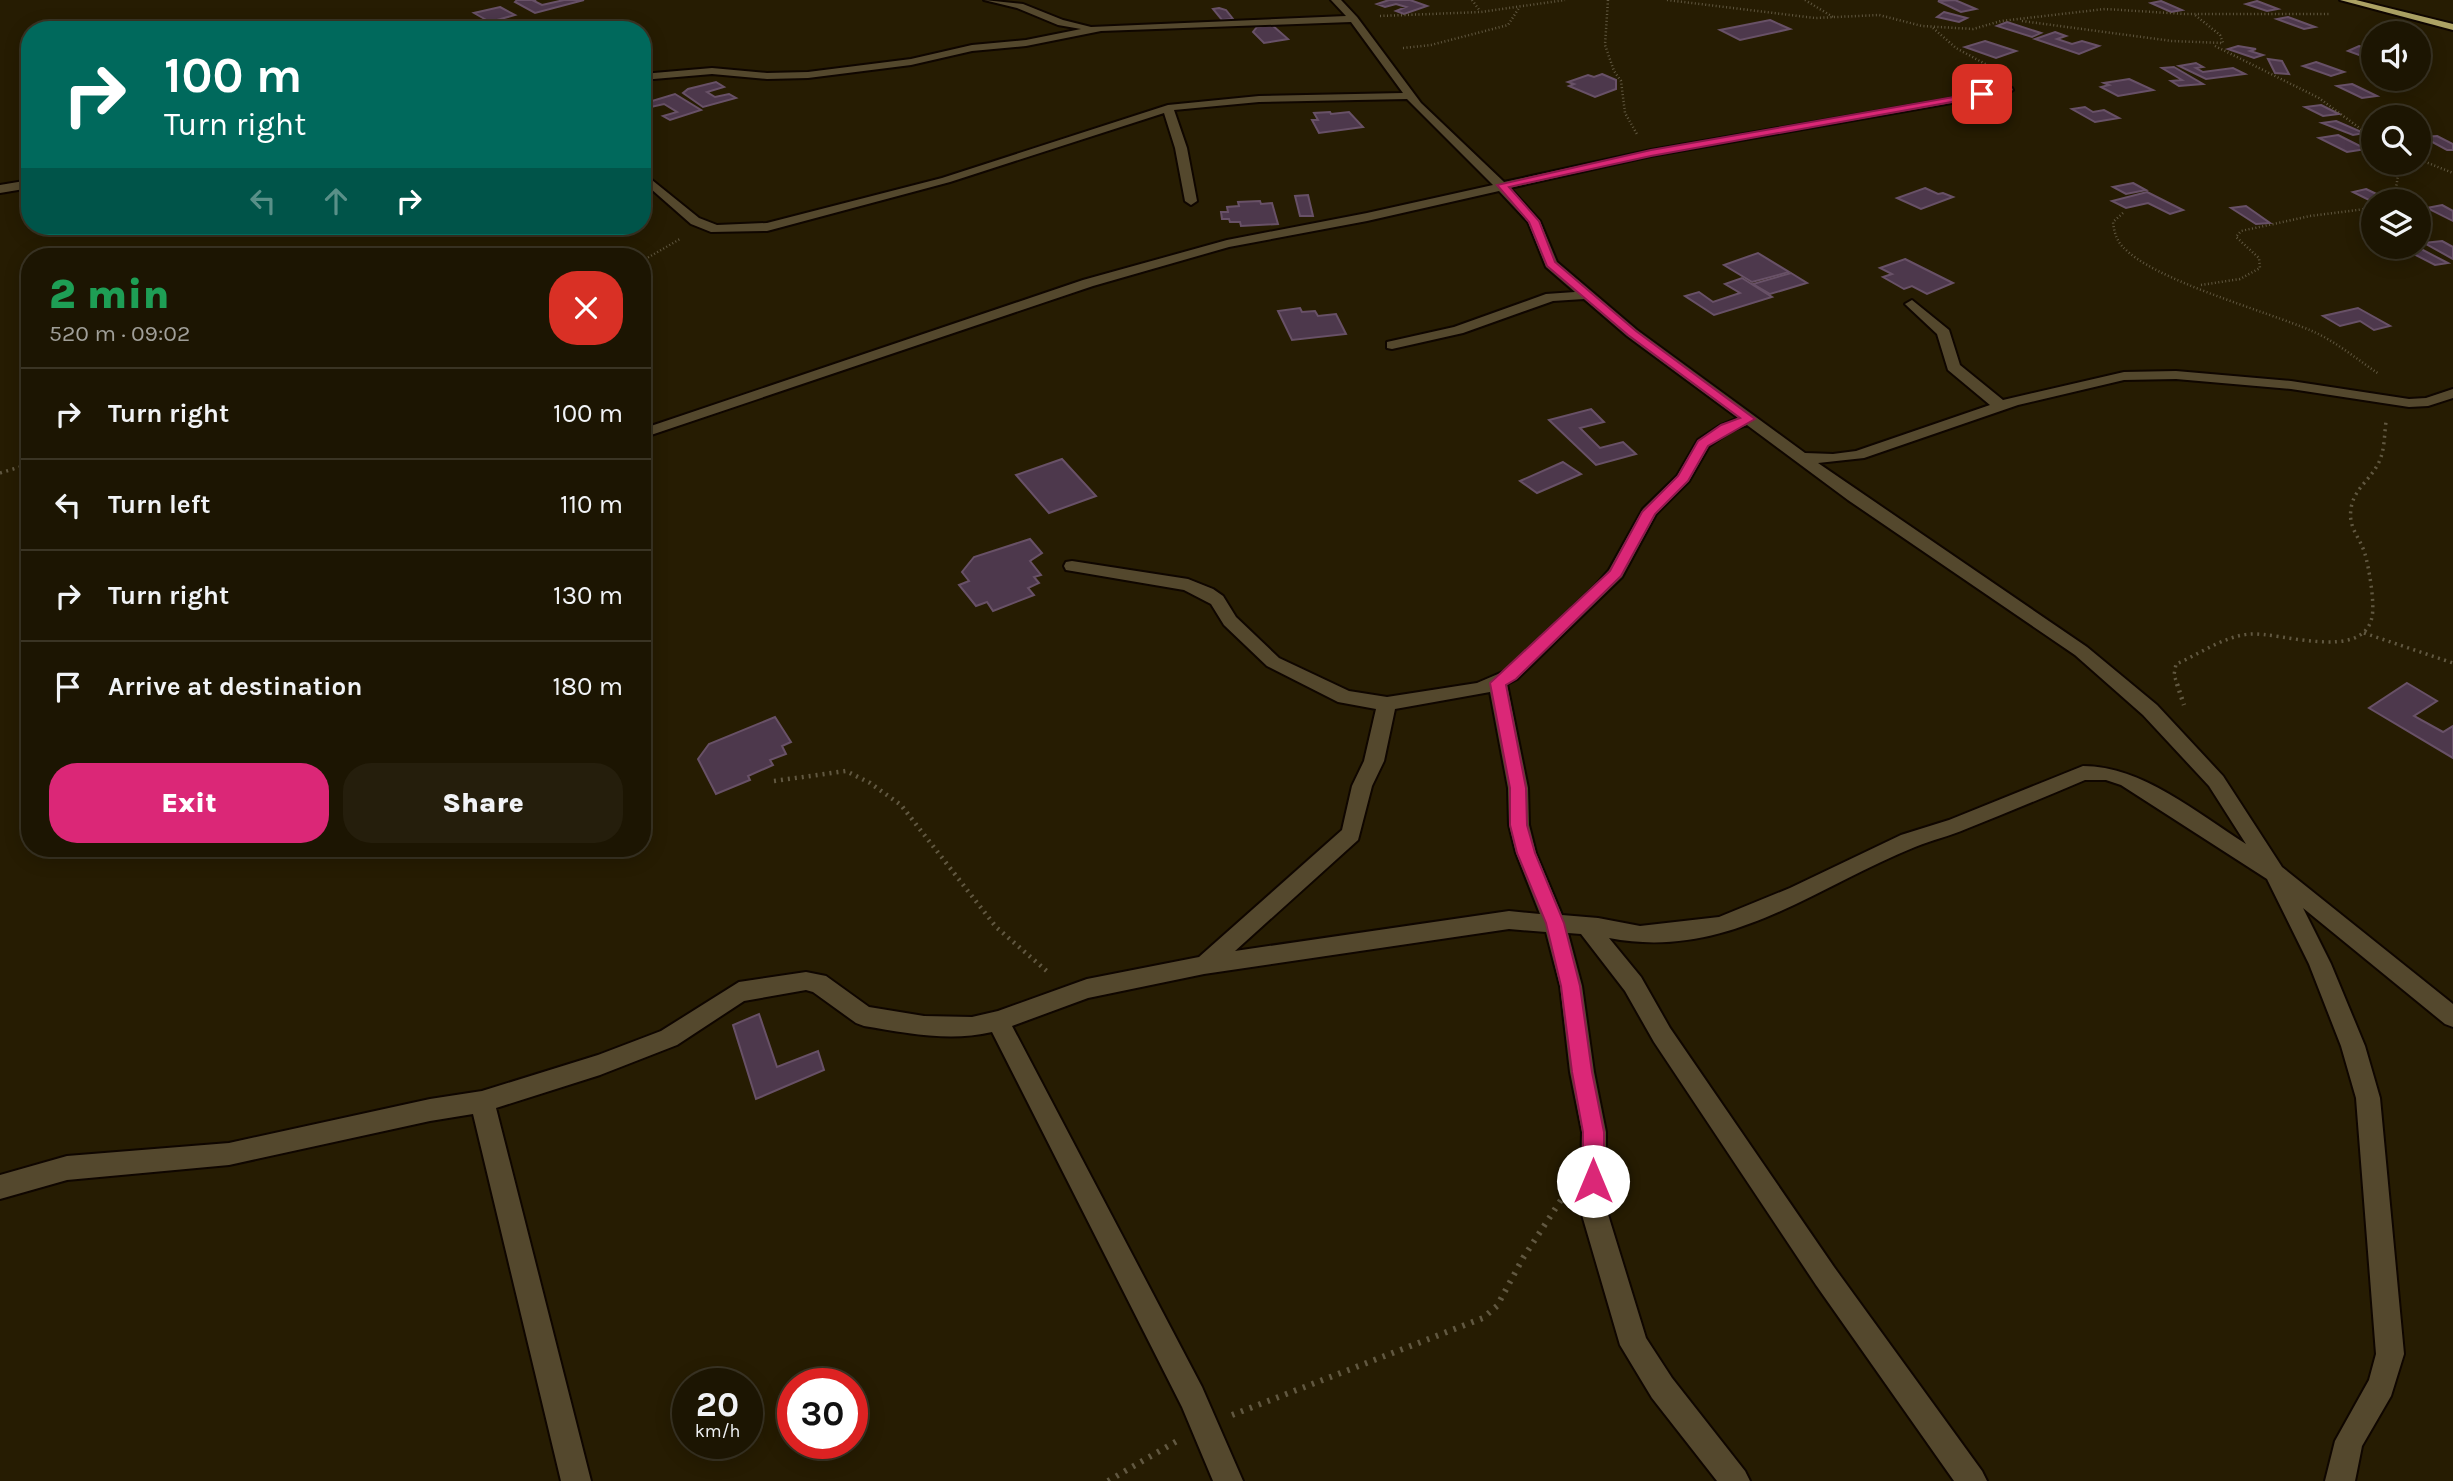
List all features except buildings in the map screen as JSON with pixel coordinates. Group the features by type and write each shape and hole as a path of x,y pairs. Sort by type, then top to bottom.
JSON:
{"highway":[{"path":"2345,0 2453,27"}],"street":[{"path":"989,0 1020,6 1061,23 1101,28 1354,19"},
{"path":"1336,0 1378,50 1416,105 1502,185 1534,221 1550,264 1632,333 1854,497 2081,651 2150,710 2217,781 2275,873 2320,964 2353,1046 2368,1098 2390,1354 2381,1386 2348,1441 2340,1481"},
{"path":"651,76 712,71 767,76 808,75 911,62 972,48 1026,43 1101,28"},
{"path":"651,431 1088,283 1227,244 1367,218 1651,153 2008,90"},
{"path":"651,182 695,220 715,229 767,227 970,173 1168,108 1199,103 1272,99 1411,96"},
{"path":"1168,108 1181,148 1191,201"},
{"path":"0,189 21,186"},
{"path":"1392,345 1458,330 1551,297 1586,295"},
{"path":"1912,304 1944,333 1952,367 2001,406"},
{"path":"1804,458 1859,456 2001,406 2089,383 2146,374 2291,385 2397,402 2428,402 2453,393"},
{"path":"1072,566 1188,585 1207,593 1217,600 1230,621 1273,662 1345,697 1387,704 1481,689 1510,675 1616,573 1649,512 1683,478 1703,443 1726,428 1749,419"},
{"path":"1498,683 1518,788 1519,825 1526,853 1555,923 1571,986 1582,1072 1594,1132 1593,1208 1634,1345 1662,1388 1735,1481"},
{"path":"1204,965 1351,834 1362,786 1374,761 1387,704"},
{"path":"0,1187 66,1168 229,1154 430,1110 482,1102 600,1065 668,1038 739,992 806,981 818,983 864,1016 924,1026 972,1027 998,1021 1087,989 1204,965 1508,920 1587,926 1640,935 1721,926 1798,894 1908,841 1956,825 2083,773 2106,773 2128,780 2275,873 2453,1017"},
{"path":"1587,926 1633,984 1662,1035 1810,1253 1972,1481"},
{"path":"998,1021 1192,1396 1228,1481"},
{"path":"482,1102 576,1481"}],"path":[{"path":"1472,0 1480,12"},
{"path":"1354,19 1480,12 1565,0"},
{"path":"1608,0 1605,45 1614,71 1621,81 1625,113 1651,153"},
{"path":"1667,0 1791,16 1892,17 1932,27 1973,29 2014,20 2105,9 2194,14 2330,14"},
{"path":"1805,0 1834,17"},
{"path":"1378,50 1431,44 1502,27 1508,25 1520,8"},
{"path":"2014,20 2211,44 2223,43 2223,40 2194,14"},
{"path":"1932,27 1956,48 2008,76 2012,81 2008,90"},
{"path":"2211,44 2244,58 2328,103 2349,115 2361,126"},
{"path":"2431,164 2453,173"},
{"path":"2196,286 2240,279 2253,275 2260,268 2259,258 2236,237 2241,231 2310,216 2361,210"},
{"path":"2123,212 2113,222 2113,234 2118,245 2164,274 2315,332 2390,382 2401,393 2379,463 2362,482 2352,505 2350,521 2355,537 2365,552 2371,599 2372,620 2364,633 2348,641 2325,643 2274,633 2252,634 2240,636 2176,664 2174,675 2187,712 2186,726 2178,740"},
{"path":"651,255 676,240 715,229"},
{"path":"0,474 21,467"},
{"path":"2364,633 2412,652 2453,663"},
{"path":"774,781 846,771 870,783 901,805 996,927 1074,994"},
{"path":"1108,1481 1203,1426 1483,1318 1497,1307 1523,1258 1563,1198"}],"route":[{"path":"1593,1181 1594,1132 1582,1072 1571,986 1555,923 1526,853 1519,825 1518,788 1501,710 1498,683 1510,675 1616,573 1649,512 1683,478 1703,443 1726,428 1749,419 1632,333 1550,264 1534,221 1502,185 1651,153 1982,94"}]}
